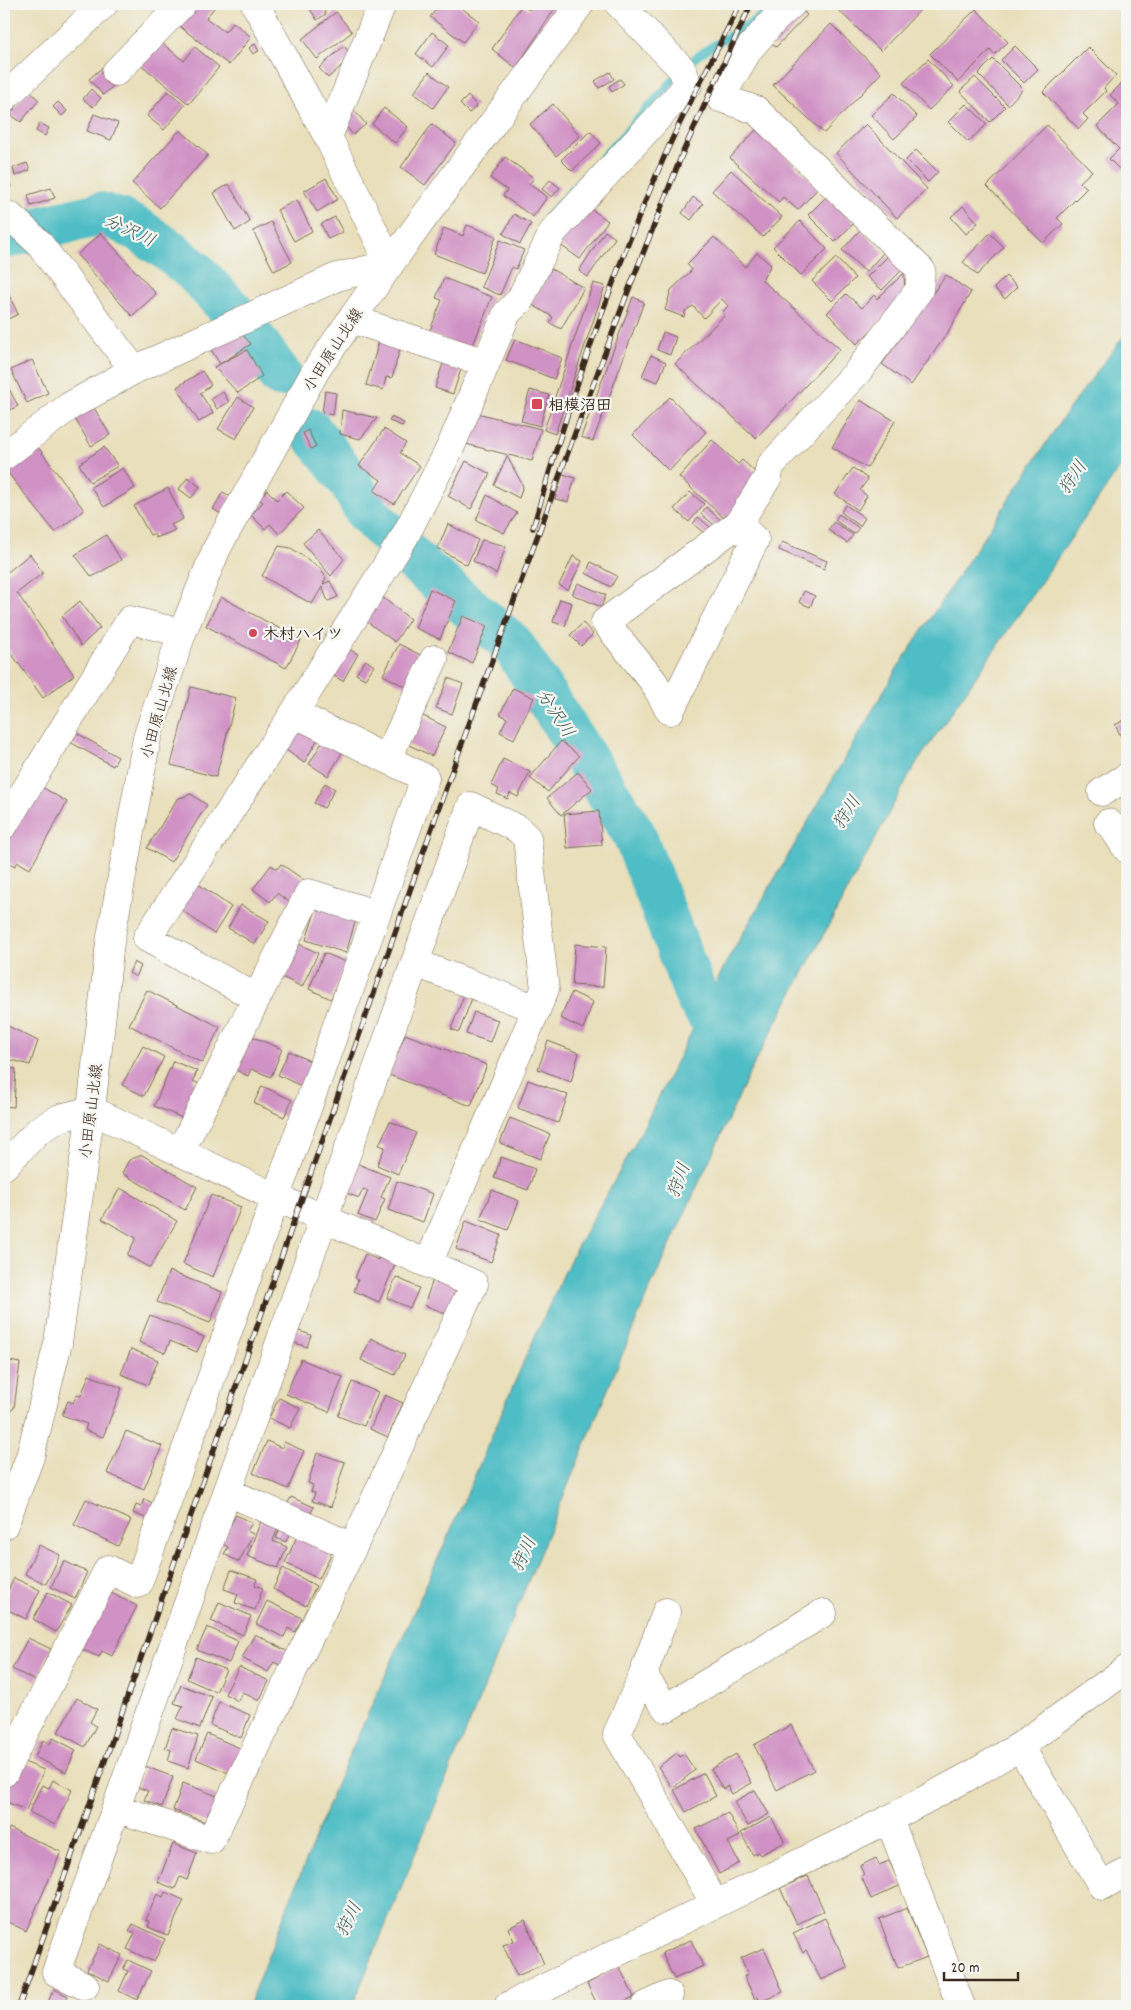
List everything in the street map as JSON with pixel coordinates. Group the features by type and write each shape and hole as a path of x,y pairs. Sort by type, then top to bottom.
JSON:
{"street":[{"path":"4,98 104,4"},
{"path":"116,72 182,4"},
{"path":"4,456 70,406 134,370 337,277 390,264 328,137 255,4"},
{"path":"328,137 382,4"},
{"name":"小田原山北線","path":"4,1525 30,1457 58,1343 91,1110 110,942 147,738 182,633 217,548 316,370 390,264 580,4"},
{"path":"257,998 147,938 294,713 405,536 451,446 507,313 520,300 553,232 688,85 682,69 619,4"},
{"path":"738,524 755,540 670,710 647,673 605,622 738,524 768,477 770,466 859,370 919,290 921,270 756,110 720,98 749,49 783,12"},
{"path":"7,217 38,242 134,370"},
{"path":"352,319 486,363"},
{"path":"4,825 130,620 182,633"},
{"path":"387,759 434,659"},
{"path":"4,1773 108,1569 138,1584 425,778 294,713"},
{"path":"1102,792 1127,777"},
{"path":"85,1986 56,1972 116,1808 471,806 518,829 527,838 545,989 428,1264"},
{"path":"1108,823 1127,849"},
{"path":"180,1152 309,893 376,914"},
{"path":"415,963 537,1008"},
{"path":"4,1166 39,1130 60,1118 91,1110 276,1197 474,1284 354,1547 211,1840 116,1808"},
{"path":"228,1492 354,1547"},
{"path":"666,1612 643,1675 617,1734 715,1904"},
{"path":"643,1675 666,1708 823,1614"},
{"path":"508,2006 889,1819 973,1774 1020,1746 1127,1669"},
{"path":"1020,1746 1102,1886 1127,1872"},
{"path":"889,1819 961,2006"},
{"path":"645,2006 669,1995"}],"water":[{"name":"狩川","path":"1127,332 1127,457 912,770 752,1068 647,1295 352,2006 248,2006 338,1780 572,1256 636,1142 728,959 896,670 1068,410"}],"building":[{"path":"186,4 217,4 206,18 225,32 233,22 251,37 229,65 173,21"},
{"path":"307,4 320,4 326,14 317,20"},
{"path":"440,4 456,4 479,21 463,42 430,17"},
{"path":"533,4 549,4 555,8 516,68 492,49 522,5 529,10"},
{"path":"802,4 810,4 803,11 807,15 776,47 767,39"},
{"path":"832,4 926,4 881,51"},
{"path":"976,9 1008,42 994,55 990,50 958,82 930,54"},
{"path":"336,12 352,32 317,59 302,39"},
{"path":"831,24 881,73 824,133 773,85"},
{"path":"432,32 449,45 433,67 416,54"},
{"path":"153,36 184,61 195,47 219,67 189,104 134,59"},
{"path":"255,44 259,51 253,54 249,48"},
{"path":"344,46 352,56 328,78 319,68"},
{"path":"1015,46 1038,69 1024,83 1001,60"},
{"path":"1088,47 1116,75 1104,88 1106,91 1083,114 1088,119 1079,129 1043,92"},
{"path":"928,59 954,86 929,110 903,83"},
{"path":"993,59 1023,89 1008,105 978,74"},
{"path":"105,65 119,81 103,95 89,79"},
{"path":"429,72 448,87 433,108 414,93"},
{"path":"610,72 614,79 599,88 595,81"},
{"path":"975,77 1005,107 990,122 960,91"},
{"path":"1127,78 1127,164 1121,171 1109,159 1119,149 1097,126 1119,104 1110,95"},
{"path":"620,79 624,84 612,92 609,86"},
{"path":"91,89 101,98 93,107 83,99"},
{"path":"29,91 39,100 21,122 10,114"},
{"path":"168,91 185,105 164,130 147,116"},
{"path":"894,93 917,117 894,139 871,115"},
{"path":"468,96 477,106 469,113 460,104"},
{"path":"58,102 67,111 62,116 53,107"},
{"path":"553,104 580,136 556,156 530,124"},
{"path":"966,104 987,124 968,142 948,122"},
{"path":"352,108 366,124 353,135 340,118"},
{"path":"384,108 408,127 395,143 372,124"},
{"path":"94,114 118,123 111,140 87,131"},
{"path":"40,123 49,128 45,136 36,131"},
{"path":"432,124 456,143 425,185 401,167"},
{"path":"866,124 927,189 897,218 836,153"},
{"path":"1047,125 1092,171 1080,182 1087,188 1057,218 1063,224 1043,243 987,186"},
{"path":"180,130 208,155 160,208 132,183"},
{"path":"756,130 819,187 798,210 783,197 779,202 730,158"},
{"path":"590,131 601,143 572,171 561,160"},
{"path":"916,150 938,172 928,182 906,160"},
{"path":"505,157 534,178 529,184 547,197 533,217 503,196 507,190 490,178"},
{"path":"27,163 30,170 15,176 13,168"},
{"path":"4,167 11,187 4,190"},
{"path":"731,170 782,217 763,237 712,191"},
{"path":"326,178 338,199 317,212 304,191"},
{"path":"550,180 560,188 552,197 542,189"},
{"path":"229,184 250,222 235,231 214,193"},
{"path":"51,188 55,198 31,206 28,195"},
{"path":"828,195 854,223 835,242 808,215"},
{"path":"693,197 703,204 691,220 682,213"},
{"path":"297,200 312,231 294,241 277,210"},
{"path":"584,204 608,221 580,259 556,242"},
{"path":"963,206 978,223 966,234 951,217"},
{"path":"514,214 531,224 520,244 503,234"},
{"path":"335,217 343,232 328,239 321,224"},
{"path":"800,221 827,249 801,275 773,247"},
{"path":"271,222 292,262 274,271 253,231"},
{"path":"467,225 496,236 482,273 434,254 444,228 463,236"},
{"path":"860,230 884,252 866,272 842,250"},
{"path":"605,231 615,238 588,277 579,271"},
{"path":"101,233 156,294 132,316 77,255"},
{"path":"990,233 1004,247 977,275 963,262"},
{"path":"714,237 745,267 757,253 771,265 762,280 840,349 756,438 675,364 725,315 722,313 728,306 722,299 704,318 693,306 685,311 684,317 665,310 671,290 692,270 687,264"},
{"path":"500,240 524,250 516,269 512,267 500,295 481,287"},
{"path":"888,256 902,270 882,290 867,277"},
{"path":"836,258 855,278 832,301 812,281"},
{"path":"551,269 584,288 561,329 550,323 553,317 531,304"},
{"path":"904,273 905,298 857,344 827,313 846,294 862,308 874,295 877,299"},
{"path":"946,275 971,292 948,332 911,385 882,364"},
{"path":"1006,276 1017,287 1005,299 994,288"},
{"path":"444,278 492,297 471,350 429,333 442,300 436,298"},
{"path":"593,283 605,286 555,434 544,430"},
{"path":"8,293 18,314 4,321 4,295"},
{"path":"633,297 644,302 593,441 581,437"},
{"path":"238,330 251,344 220,364 210,348"},
{"path":"663,332 676,337 670,355 657,350"},
{"path":"381,335 402,341 392,378 386,377 383,390 366,385"},
{"path":"515,339 562,358 554,379 506,360"},
{"path":"247,350 262,376 238,393 214,367"},
{"path":"447,351 465,357 453,394 435,388"},
{"path":"651,355 666,362 658,382 642,376"},
{"path":"32,360 48,393 27,403 11,370"},
{"path":"202,371 211,385 200,393 213,413 199,422 177,387"},
{"path":"4,379 18,406 4,413"},
{"path":"530,390 549,395 540,426 521,421"},
{"path":"325,391 336,393 333,415 322,413"},
{"path":"223,392 229,402 217,409 211,399"},
{"path":"238,397 253,407 236,439 218,429"},
{"path":"670,397 706,432 669,471 633,435"},
{"path":"860,400 895,421 867,468 832,447"},
{"path":"93,406 110,435 91,446 74,417"},
{"path":"342,410 377,418 360,439 340,434"},
{"path":"477,413 541,429 532,461 458,442 461,432 471,434"},
{"path":"391,417 404,423 402,426 389,421"},
{"path":"384,429 406,443 400,453 420,466 394,504 374,491 381,480 359,466"},
{"path":"308,430 316,446 311,449 303,433"},
{"path":"32,439 84,510 55,532 4,468"},
{"path":"712,440 738,464 742,460 763,479 726,520 679,477"},
{"path":"104,447 118,466 90,482 79,464"},
{"path":"507,456 523,486 519,498 494,485"},
{"path":"466,461 490,474 471,509 448,496"},
{"path":"123,468 135,488 104,507 91,487"},
{"path":"853,468 868,479 860,490 867,496 858,510 835,494"},
{"path":"563,474 575,478 568,502 555,499"},
{"path":"188,477 200,487 191,498 179,489"},
{"path":"168,488 183,519 171,525 175,530 156,538 154,534 150,535 134,506"},
{"path":"267,490 277,500 286,491 304,508 279,534 270,524 265,529 251,515 263,502 259,499"},
{"path":"223,492 231,497 221,514 213,509"},
{"path":"690,492 704,504 689,522 674,509"},
{"path":"487,495 517,513 504,533 476,520"},
{"path":"846,505 865,518 860,526 841,512"},
{"path":"706,507 723,522 718,528 701,514"},
{"path":"839,514 859,528 854,534 835,520"},
{"path":"698,517 715,531 710,538 693,524"},
{"path":"834,522 853,535 847,543 828,530"},
{"path":"448,524 478,540 467,565 438,548"},
{"path":"318,530 344,559 331,576 303,543"},
{"path":"106,535 121,560 92,577 75,555"},
{"path":"482,540 506,546 496,574 473,561"},
{"path":"782,542 827,561 824,569 779,550"},
{"path":"279,546 291,548 320,568 326,578 323,584 330,581 338,597 328,601 322,587 312,604 262,576"},
{"path":"30,554 43,573 17,593 74,675 43,698 4,643 4,585 7,582 4,575"},
{"path":"573,556 582,561 568,590 559,585"},
{"path":"591,562 617,576 611,587 586,573"},
{"path":"578,583 606,595 601,607 572,594"},
{"path":"430,589 456,601 440,639 415,628"},
{"path":"804,591 815,596 810,607 799,602"},
{"name":"木村ハイツ","path":"221,597 301,640 286,668 206,626"},
{"path":"382,597 410,619 395,642 366,621"},
{"path":"560,599 572,603 565,626 553,622"},
{"path":"80,601 100,628 81,646 62,616"},
{"path":"463,616 487,626 472,663 448,652"},
{"path":"583,623 593,634 581,646 570,635"},
{"path":"339,644 358,654 343,681 324,671"},
{"path":"399,644 426,658 410,689 383,675"},
{"path":"366,660 374,666 365,679 356,674"},
{"path":"448,678 463,684 452,714 436,708"},
{"path":"191,687 236,698 216,777 171,765"},
{"path":"513,688 534,698 514,739 500,732 507,718 500,714"},
{"path":"1127,711 1127,748 1115,725 1126,719 1123,714"},
{"path":"421,715 446,727 432,756 407,744"},
{"path":"298,729 322,732 304,763 285,749"},
{"path":"75,732 118,757 113,766 70,742"},
{"path":"326,736 345,748 328,776 309,764"},
{"path":"561,741 579,756 548,792 530,778"},
{"path":"503,759 530,772 518,797 510,793 508,799 497,794 499,789 491,785"},
{"path":"578,772 592,789 561,815 547,798"},
{"path":"32,781 67,802 30,869 18,862 15,866 4,860 4,828"},
{"path":"325,783 335,789 324,808 314,803"},
{"path":"191,794 207,805 171,862 147,848 177,799"},
{"path":"599,811 602,845 567,848 564,814"},
{"path":"281,864 304,880 289,902 277,893 270,902 253,889 271,865 277,869"},
{"path":"194,881 231,907 214,934 178,907"},
{"path":"241,905 269,921 255,944 228,928"},
{"path":"317,906 356,919 346,953 306,940"},
{"path":"299,944 318,953 302,987 282,977"},
{"path":"575,944 606,947 603,987 572,985"},
{"path":"324,953 346,962 331,999 309,989"},
{"path":"134,962 141,966 136,977 129,973"},
{"path":"147,990 220,1027 202,1063 129,1025"},
{"path":"466,990 474,993 459,1032 451,1029"},
{"path":"572,992 593,1002 583,1029 560,1018"},
{"path":"474,1012 498,1020 490,1042 466,1034"},
{"path":"4,1024 38,1041 30,1065 4,1058"},
{"path":"405,1034 487,1065 471,1106 389,1075"},
{"path":"248,1035 282,1049 271,1077 251,1069 248,1076 234,1069"},
{"path":"548,1041 579,1053 571,1082 538,1069"},
{"path":"143,1046 164,1057 144,1096 122,1085"},
{"path":"289,1051 312,1062 301,1086 278,1075"},
{"path":"173,1061 197,1071 193,1081 199,1084 185,1119 154,1106"},
{"path":"4,1068 16,1069 14,1107 4,1106"},
{"path":"528,1080 568,1095 558,1123 518,1108"},
{"path":"262,1086 292,1100 284,1117 254,1103"},
{"path":"510,1118 550,1134 540,1159 500,1143"},
{"path":"390,1121 416,1133 398,1174 377,1165 385,1147 379,1145"},
{"path":"142,1155 197,1187 185,1210 122,1173 129,1160"},
{"path":"501,1157 535,1169 528,1190 494,1178"},
{"path":"356,1163 390,1177 381,1197 385,1199 375,1222 358,1215 368,1191 363,1189 359,1198 344,1192"},
{"path":"397,1181 433,1194 423,1222 388,1210"},
{"path":"120,1188 177,1221 150,1268 127,1255 136,1238 102,1219"},
{"path":"492,1190 519,1201 508,1230 480,1219"},
{"path":"211,1195 241,1207 213,1277 183,1264"},
{"path":"466,1221 501,1235 491,1262 456,1249"},
{"path":"384,1246 400,1253 379,1302 354,1291 358,1280 355,1278 365,1254 378,1260"},
{"path":"169,1271 222,1292 210,1323 157,1302"},
{"path":"396,1277 419,1288 410,1308 387,1298"},
{"path":"434,1277 458,1286 447,1314 424,1305"},
{"path":"150,1315 204,1337 197,1352 170,1341 165,1353 139,1342"},
{"path":"296,1330 311,1335 307,1347 292,1342"},
{"path":"371,1338 405,1355 395,1375 361,1360"},
{"path":"131,1349 158,1360 148,1385 121,1374"},
{"path":"301,1359 343,1377 329,1412 286,1394"},
{"path":"4,1360 20,1363 14,1408 4,1416"},
{"path":"89,1375 122,1388 103,1437 85,1430 87,1424 62,1415 68,1401 73,1403 77,1394 81,1396"},
{"path":"352,1382 378,1392 364,1426 338,1416"},
{"path":"385,1395 403,1403 388,1437 370,1429"},
{"path":"279,1398 300,1408 290,1428 269,1418"},
{"path":"126,1431 162,1446 144,1489 107,1473"},
{"path":"267,1441 282,1448 284,1442 304,1451 288,1489 253,1473"},
{"path":"317,1453 345,1462 331,1507 312,1501 315,1493 311,1492 313,1485 308,1483"},
{"path":"291,1497 314,1507 310,1515 287,1505"},
{"path":"86,1499 131,1520 118,1546 74,1525"},
{"path":"144,1499 157,1505 151,1520 133,1513 136,1505 141,1507"},
{"path":"236,1515 252,1523 247,1531 253,1534 239,1562 224,1554 228,1547 221,1543"},
{"path":"263,1516 280,1522 273,1541 287,1547 278,1568 247,1556"},
{"path":"282,1522 292,1526 286,1542 276,1538"},
{"path":"297,1536 332,1552 319,1579 285,1563"},
{"path":"39,1545 60,1555 46,1584 25,1574"},
{"path":"64,1561 87,1572 75,1599 51,1587"},
{"path":"283,1568 316,1586 306,1606 273,1589"},
{"path":"231,1570 257,1579 255,1585 263,1588 255,1610 235,1603 238,1594 224,1589"},
{"path":"14,1578 40,1590 26,1619 4,1608 4,1599"},
{"path":"107,1591 137,1606 112,1656 102,1651 99,1657 79,1648"},
{"path":"48,1592 72,1605 56,1632 33,1619"},
{"path":"267,1601 302,1618 295,1632 288,1628 284,1637 256,1624"},
{"path":"219,1602 251,1616 243,1635 211,1621"},
{"path":"207,1627 238,1641 229,1663 197,1650"},
{"path":"255,1634 290,1653 283,1667 274,1662 268,1672 242,1658"},
{"path":"28,1638 51,1649 36,1681 12,1669"},
{"path":"196,1657 226,1670 216,1692 187,1679"},
{"path":"239,1667 269,1681 259,1701 242,1692 238,1701 225,1694"},
{"path":"181,1685 212,1697 200,1728 177,1719 183,1706 174,1703"},
{"path":"77,1698 97,1709 90,1722 96,1726 85,1747 58,1732"},
{"path":"219,1702 250,1715 241,1738 210,1725"},
{"path":"791,1725 814,1770 777,1790 754,1745"},
{"path":"172,1728 198,1736 188,1768 168,1761 171,1750 165,1748"},
{"path":"207,1734 242,1749 231,1774 196,1759"},
{"path":"53,1738 76,1750 66,1772 35,1757 43,1740 50,1744"},
{"path":"677,1753 679,1757 684,1754 695,1770 673,1788 658,1767"},
{"path":"736,1754 752,1783 732,1794 728,1786 723,1789 711,1769"},
{"path":"14,1758 44,1770 26,1810 4,1801 4,1782"},
{"path":"145,1766 173,1777 162,1807 144,1800 148,1791 137,1787"},
{"path":"704,1773 716,1796 686,1812 674,1790"},
{"path":"53,1780 72,1790 55,1825 29,1812 42,1785 49,1788"},
{"path":"183,1783 217,1796 208,1823 173,1810"},
{"path":"755,1790 769,1814 748,1826 734,1802"},
{"path":"728,1813 740,1836 728,1842 739,1863 719,1874 696,1829"},
{"path":"771,1817 785,1842 760,1855 758,1852 753,1855 741,1833"},
{"path":"9,1828 61,1852 26,1931 4,1920 4,1839"},
{"path":"173,1844 197,1853 187,1880 180,1877 175,1889 158,1882"},
{"path":"876,1858 879,1865 889,1861 901,1885 871,1899 861,1876 864,1875 860,1866"},
{"path":"808,1876 824,1911 797,1924 780,1888"},
{"path":"165,1892 184,1900 168,1935 148,1927 150,1922 146,1920 157,1894 163,1897"},
{"path":"907,1908 927,1957 898,1968 879,1919"},
{"path":"825,1918 848,1968 821,1980 806,1950 803,1953 793,1933"},
{"path":"525,1920 544,1964 517,1976 503,1945 514,1941 508,1928"},
{"path":"133,1924 165,1939 154,1962 127,1949 135,1933 129,1931"},
{"path":"691,1940 703,1966 674,1979 662,1953"},
{"path":"100,1944 122,1955 109,1981 87,1970"},
{"path":"764,1948 783,1992 760,2002 758,1997 755,1999 744,1976 748,1974 741,1958"},
{"path":"128,1960 151,1971 137,2000 119,1991 128,1971 123,1969"},
{"path":"619,1966 634,1997 613,2006 598,2006 587,1984"},
{"path":"54,1989 68,1996 63,2006 46,2006"},
{"path":"81,2001 93,2006 78,2006"}],"waterway":[{"path":"686,67 704,51 755,20 764,12"},
{"path":"545,225 549,215 678,75"},
{"name":"分沢川","path":"4,237 100,214 117,219 139,230 167,249 194,271 233,312"},
{"name":"分沢川","path":"254,339 280,375"},
{"name":"分沢川","path":"310,430 350,482 366,511 417,563 512,644 634,834 697,998 731,1048"}],"railway":[{"path":"533,528 594,334 630,239 669,146 740,4"},
{"path":"19,2006 444,793 571,444 683,152 751,4"}],"place":[{"name":"相模沼田","path":"537,404"},
{"name":"木村ハイツ","path":"253,633"}]}
